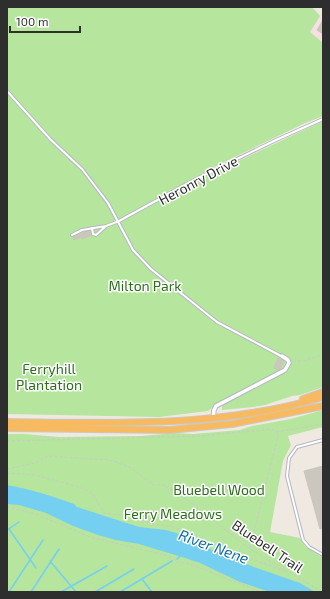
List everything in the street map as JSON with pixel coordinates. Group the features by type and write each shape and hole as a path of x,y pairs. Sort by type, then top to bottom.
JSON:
{"highway":[{"path":"283,408 323,392"},
{"path":"7,422 153,423 213,418 283,408 323,397"},
{"path":"7,428 169,430 232,424 283,415 323,405"}],"street":[{"path":"213,418 216,406 285,370 289,363 288,360 282,356"}],"lane":[{"path":"7,91 51,140 82,168 108,202 133,250 151,269 217,322 282,356"},
{"name":"Heronry Drive","path":"72,236 76,232 106,226 119,221 196,179 323,119"},
{"path":"92,228 93,234 96,235 106,226"},
{"path":"323,440 297,447 289,458 286,476 303,540 309,547 323,555"}],"path":[{"path":"288,360 303,361 323,354"},
{"path":"7,441 200,436 271,429 277,432 323,424"},
{"path":"250,548 278,435 277,432"},
{"name":"Bluebell Trail","path":"7,469 35,463 48,456 109,460 130,467 153,485 163,485 185,498 250,548 322,592"},
{"path":"7,473 34,475 77,486 93,494 104,513 126,516 154,524 174,527 201,540 291,574"},
{"path":"7,507 36,514 93,538 174,558 176,562 193,565 261,592"}],"shaded area":[{"path":"323,11 323,43 310,32"}],"green space":[{"path":"7,7 312,7 320,16 310,32 323,43 323,116 305,123 218,165 173,190 174,194 190,184 323,121 323,387 265,405 222,410 222,406 218,403 208,411 159,417 7,414"},
{"name":"Ferry Meadows","path":"323,410 323,427 288,436 291,445 283,461 270,532 300,538 305,546 323,558 323,592 7,592 7,434 59,437 142,436 174,433 193,434 240,430 252,426 291,419"}],"water":[{"path":"7,485 49,496 74,504 77,507 139,527 166,530 176,533 193,542 254,567 300,583 315,592 270,592 240,582 200,563 139,544 98,535 73,526 46,513 19,505 7,504"}],"building":[{"path":"323,20 323,34 317,30"},
{"path":"89,230 91,235 82,239 81,237 74,240 73,237"},
{"path":"278,358 284,361 279,370 274,368"},
{"path":"323,466 323,528 320,529 304,471"}],"waterway":[{"path":"7,530 19,522"},
{"path":"9,529 36,568"},
{"path":"9,592 43,540"},
{"path":"31,592 59,549"},
{"path":"177,559 180,556"},
{"path":"50,561 76,592"},
{"path":"120,592 172,561"},
{"path":"61,592 107,566"},
{"path":"95,592 134,569"},
{"path":"142,579 152,592"}],"park label":[{"name":"Milton Park","path":"145,285"},
{"name":"Ferryhill Plantation","path":"49,376"},
{"name":"Bluebell Wood","path":"219,489"}],"water label":[{"name":"River Nene","path":"214,546"}]}
